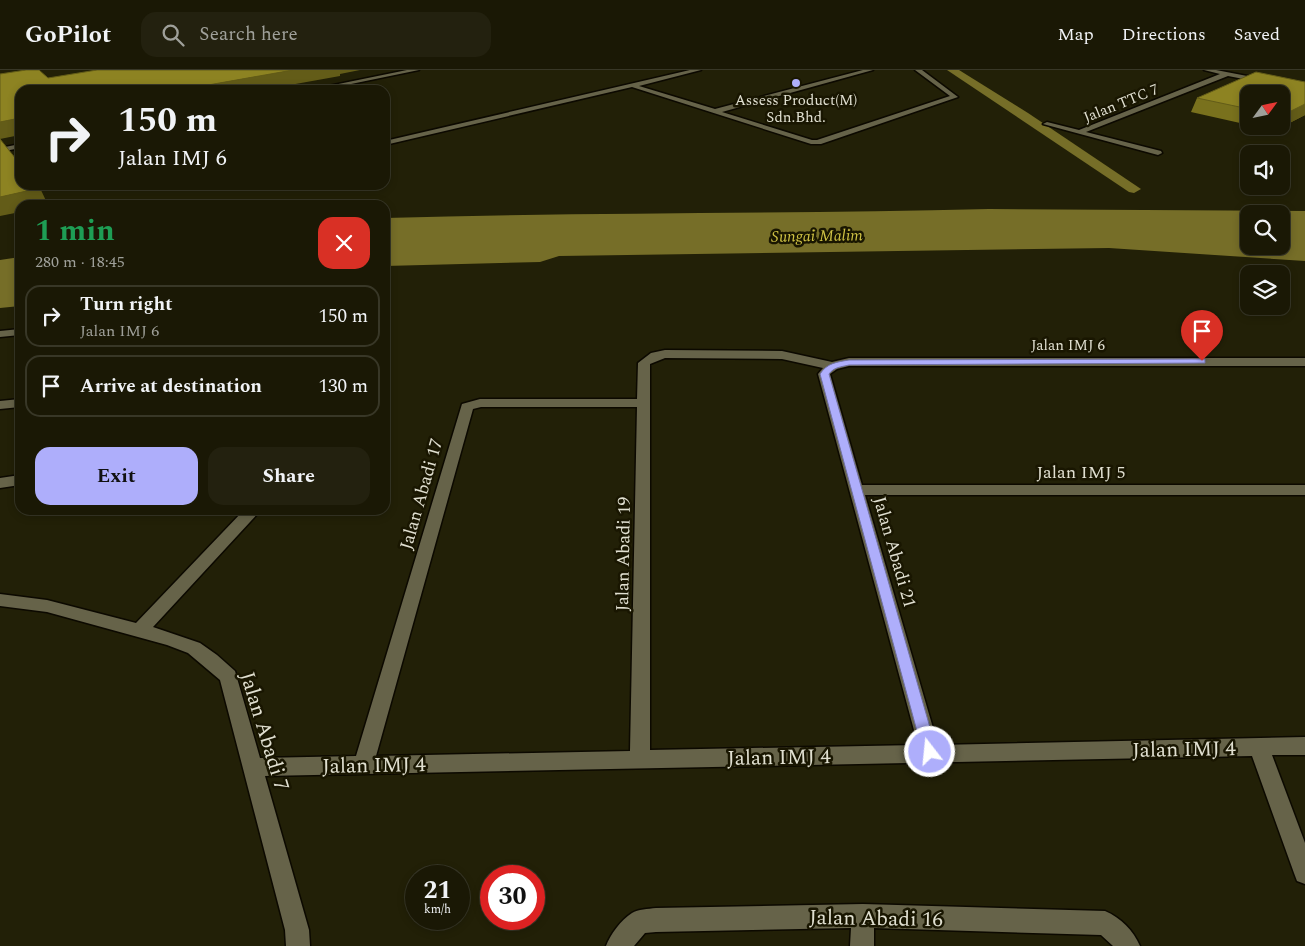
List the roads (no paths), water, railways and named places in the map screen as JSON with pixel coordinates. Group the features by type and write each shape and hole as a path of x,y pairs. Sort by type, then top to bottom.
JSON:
{"street":[{"path":"338,85 416,70"},
{"path":"390,142 698,70"},
{"path":"713,112 870,70"},
{"path":"631,86 803,141 818,142 955,97 918,70"},
{"path":"1207,70 1305,89"},
{"name":"Jalan TTC 7","path":"1080,132 1227,74"},
{"path":"1047,124 1158,153"},
{"path":"0,150 15,147"},
{"path":"0,334 15,332"},
{"name":"Jalan Abadi 19","path":"640,759 644,363 655,356 782,355 832,366"},
{"name":"Jalan IMJ 6","path":"832,366 849,362 1305,362"},
{"name":"Jalan Abadi 21","path":"832,366 824,374 930,752"},
{"name":"Jalan Abadi 17","path":"364,764 467,407 480,402 645,403"},
{"path":"0,406 15,404"},
{"path":"0,483 15,481"},
{"name":"Jalan IMJ 5","path":"857,490 1305,490"},
{"path":"140,630 247,515"},
{"name":"Jalan Abadi 7","path":"0,600 47,606 171,638 194,648 211,660 228,676 297,930 298,946"},
{"name":"Jalan IMJ 4","path":"252,767 640,759 792,758 930,752 1305,746"},
{"path":"1259,747 1305,873"},
{"path":"862,946 863,916"},
{"name":"Jalan Abadi 16","path":"620,943 639,922 656,920 863,916 1105,923 1120,934 1128,946"}],"water":[{"name":"Sungai Malim","path":"989,209 1240,211 1240,255 1290,255 1290,211 1305,211 1305,261 1109,248 559,256 540,262 390,266 390,218"},
{"path":"15,258 15,306 0,308 0,260"}],"waterway":[{"path":"952,70 1024,115 1134,189"}],"place":[{"name":"Assess Product(M) Sdn.Bhd.","path":"796,83"}]}
